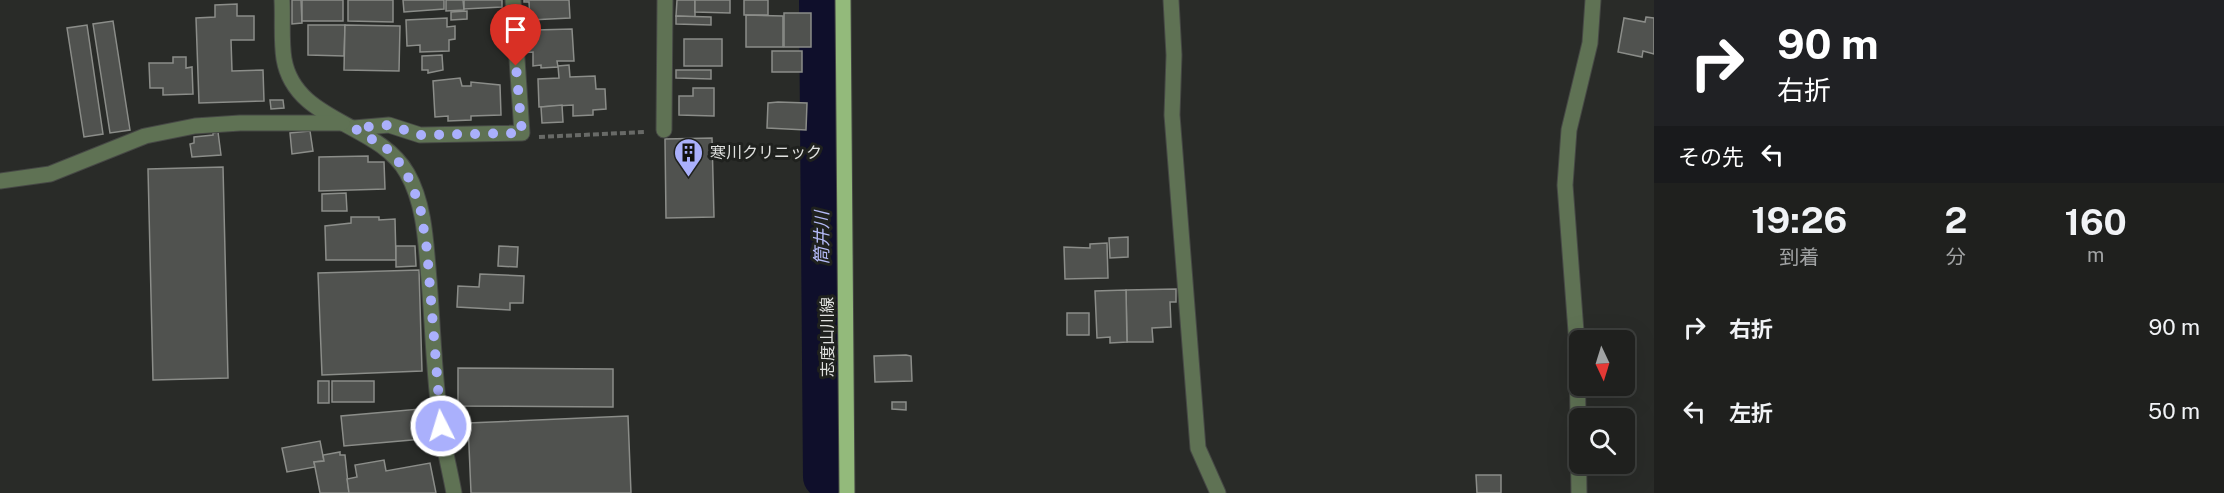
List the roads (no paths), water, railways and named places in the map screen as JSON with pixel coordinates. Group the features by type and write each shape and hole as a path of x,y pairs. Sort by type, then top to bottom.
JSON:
{"main road":[{"name":"志度山川線","path":"843,0 847,493"}],"street":[{"path":"282,0 284,59 292,84 313,107 349,125 392,152 407,174 420,206 427,250 441,426 454,493"},
{"path":"0,182 50,174 145,136 195,126 240,123 389,125 420,135 522,133 513,0"},
{"path":"664,130 665,0"},
{"path":"1171,0 1174,55 1172,115 1198,448 1218,493"},
{"path":"1579,493 1577,345 1564,185 1569,130 1590,43 1593,0"}],"waterway":[{"name":"筒井川","path":"820,0 824,477"}],"place":[{"name":"寒川クリニック","path":"689,178"}]}
